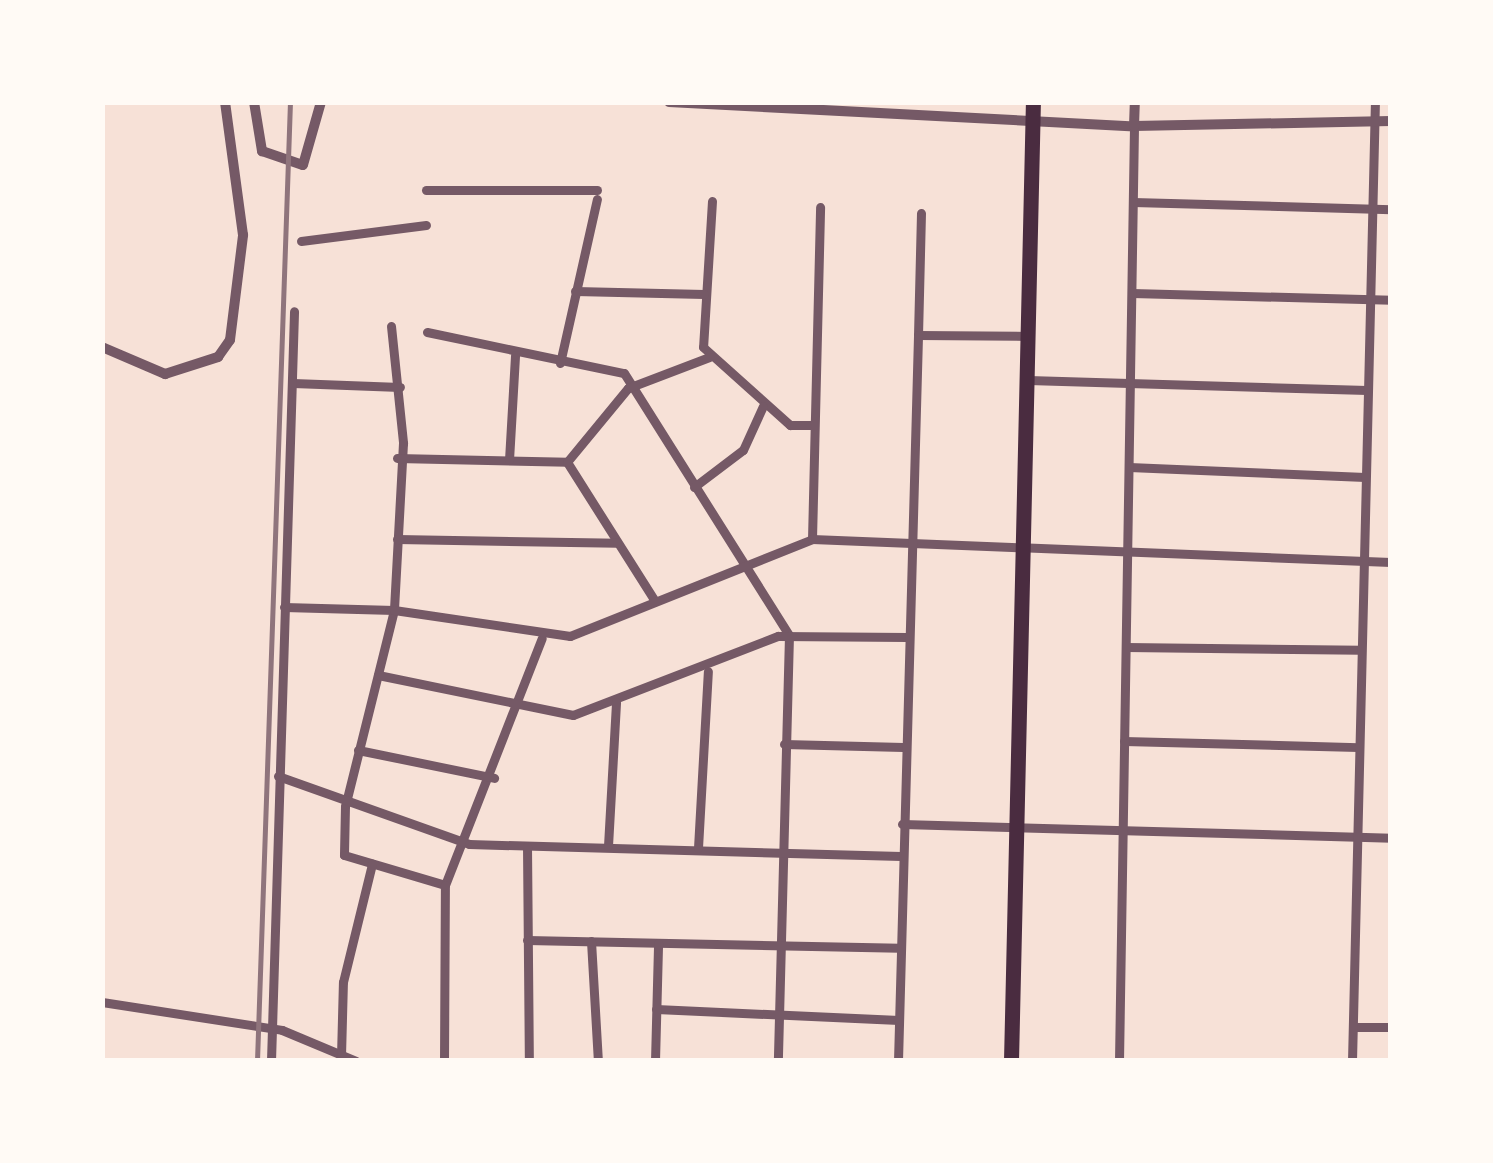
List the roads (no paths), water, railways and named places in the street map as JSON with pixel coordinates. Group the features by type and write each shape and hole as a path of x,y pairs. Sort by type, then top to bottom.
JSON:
{"highway":[{"path":"1011,1061 1033,102"}],"street":[{"path":"102,347 165,374 218,357 230,340 243,235 225,102"},
{"path":"254,102 262,152 303,165 321,102"},
{"path":"669,102 1134,126 1391,121"},
{"path":"925,102 925,116"},
{"path":"1119,1061 1135,102"},
{"path":"1352,1061 1357,1027 1358,747 1375,102"},
{"path":"426,190 597,195 560,363"},
{"path":"712,201 704,294 709,357 790,425 813,425"},
{"path":"1133,202 1391,209"},
{"path":"812,539 820,207"},
{"path":"898,1061 921,213"},
{"path":"301,241 426,225"},
{"path":"574,291 704,294"},
{"path":"1132,293 1391,300"},
{"path":"271,1061 294,311"},
{"path":"391,326 400,387 394,610 345,806 344,855 445,885"},
{"path":"427,332 515,356 624,373 628,388 789,635 778,1061"},
{"path":"918,335 1029,336"},
{"path":"509,460 515,356"},
{"path":"566,462 628,388 709,357"},
{"path":"1028,380 1367,390"},
{"path":"292,383 400,387"},
{"path":"694,487 743,450 763,406"},
{"path":"398,458 566,462"},
{"path":"566,462 655,601"},
{"path":"1129,467 1365,477"},
{"path":"397,539 617,543"},
{"path":"284,607 394,610 542,638 655,601 812,539 1391,562"},
{"path":"378,675 573,715 708,671 789,635 907,638"},
{"path":"444,1061 445,885 469,844 523,706 542,638"},
{"path":"1126,647 1360,650"},
{"path":"698,848 708,671"},
{"path":"608,846 616,702"},
{"path":"1124,740 1358,747"},
{"path":"784,744 903,747"},
{"path":"358,750 494,778"},
{"path":"278,776 345,806 469,844 901,856"},
{"path":"902,824 1391,838"},
{"path":"526,846 529,1061"},
{"path":"340,1056 343,982 371,864"},
{"path":"527,940 899,948"},
{"path":"591,941 598,1061"},
{"path":"655,1061 658,943"},
{"path":"102,1002 272,1028 356,1061"},
{"path":"656,1009 899,1020"},
{"path":"1357,1027 1391,1027"}],"railway":[{"path":"257,1061 290,102"}]}
